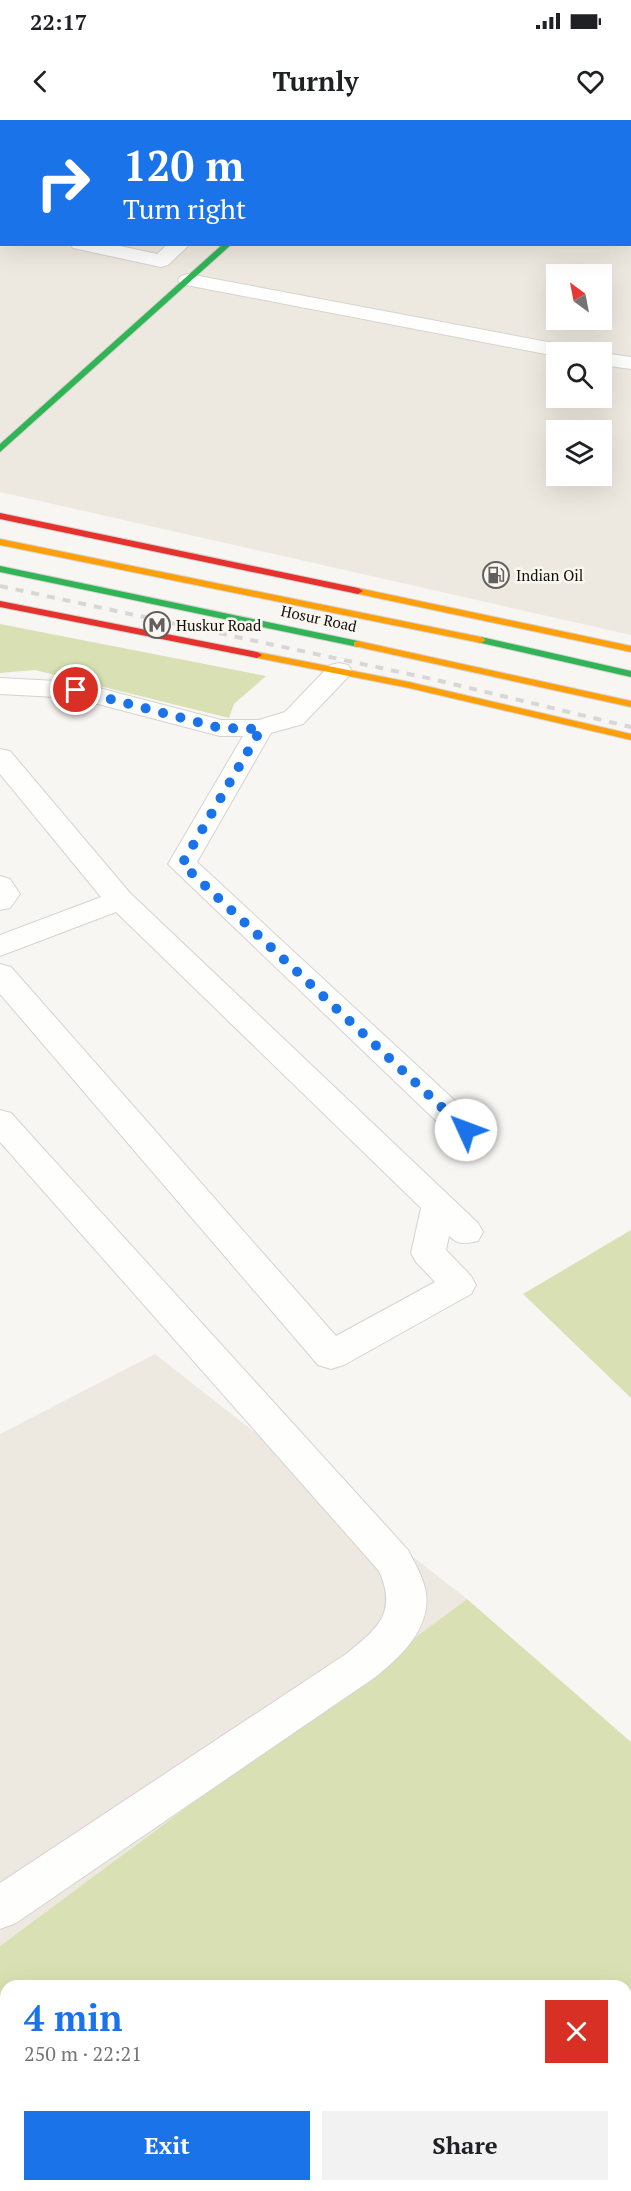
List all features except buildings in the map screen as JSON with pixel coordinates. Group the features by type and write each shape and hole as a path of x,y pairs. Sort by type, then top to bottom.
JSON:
{"main road":[{"path":"0,449 226,246"},
{"path":"0,516 631,649"},
{"name":"Hosur Road","path":"0,542 444,632 631,674"},
{"name":"Hosur Road","path":"0,569 631,704"},
{"path":"0,604 339,671 631,737"}],"street":[{"path":"90,246 161,261 178,246"},
{"path":"188,280 546,348"},
{"path":"612,360 631,363"},
{"path":"0,686 76,690 220,728 261,729 294,718 339,671"},
{"path":"261,729 182,864 466,1130"},
{"path":"0,757 120,900 466,1232"},
{"path":"0,885 5,894 0,901"},
{"path":"0,946 120,900"},
{"path":"0,974 331,1355 459,1285 428,1253 438,1206"},
{"path":"0,1121 394,1561 406,1592 404,1621 387,1645 360,1666 0,1908"}],"shaded area":[{"path":"0,246 631,246 631,635 0,492"},
{"path":"155,1354 467,1599 0,1946 0,1434"}],"green space":[{"path":"0,624 266,676 234,704 229,718 35,670 0,673"},
{"path":"631,1230 631,1398 523,1294"},
{"path":"467,1599 631,1742 631,1980 0,1980 0,1946"}],"railway":[{"path":"0,586 432,679 631,727"}],"traffic: fast":[{"path":"0,449 226,246"},
{"path":"0,569 358,644"},
{"path":"481,640 631,674"}],"traffic: slow":[{"path":"0,542 481,640"},
{"path":"358,591 631,649"},
{"path":"358,644 631,704"},
{"path":"257,655 409,685 631,737"}],"traffic: jam":[{"path":"0,516 358,591"},
{"path":"0,604 257,655"}],"place":[{"name":"Indian Oil","path":"496,575"},
{"name":"Huskur Road","path":"157,625"}],"route":[{"path":"76,690 220,728 261,729 182,864 466,1130"}]}
